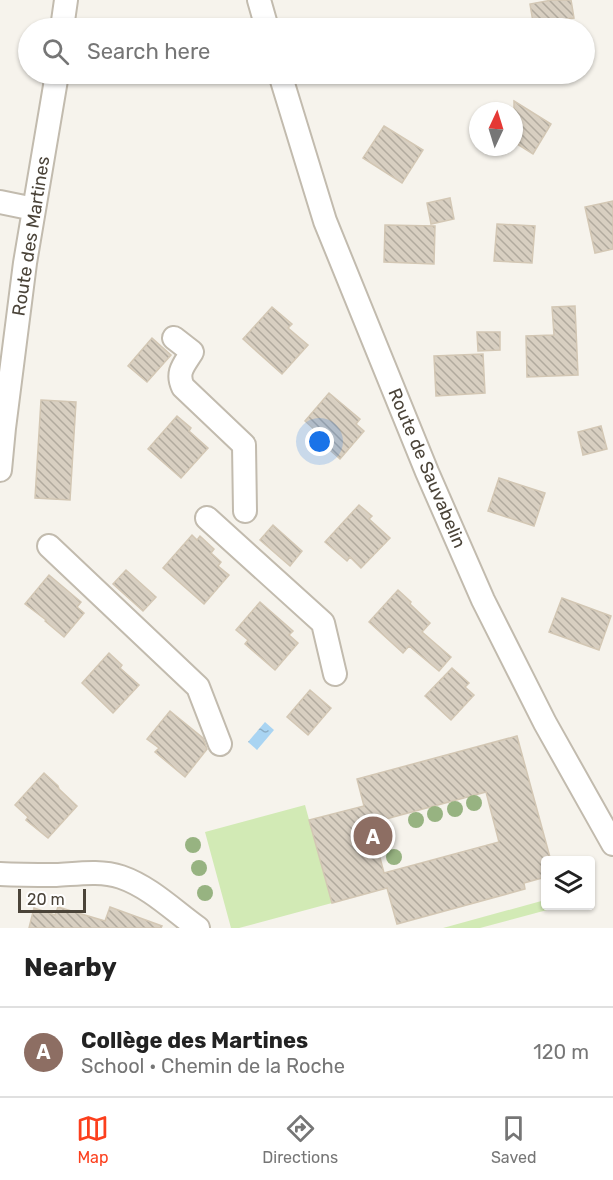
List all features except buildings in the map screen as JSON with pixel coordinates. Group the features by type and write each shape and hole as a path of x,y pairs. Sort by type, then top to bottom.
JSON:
{"street":[{"path":"63,18 66,0"},
{"path":"259,0 264,18"},
{"name":"Route des Martines","path":"0,470 25,263 55,84"},
{"name":"Route de Sauvabelin","path":"283,84 325,221 427,472 488,609 545,723 613,844"},
{"path":"0,202 34,208"},
{"path":"174,338 192,352 179,376 183,387 244,445 245,511"},
{"path":"207,518 323,623 335,674"},
{"path":"49,546 198,687 220,744"},
{"path":"0,874 99,873 119,876 136,883 160,899 194,927"}],"green space":[{"path":"305,805 332,903 239,928 231,928 205,832"},
{"path":"541,901 541,910 547,910 480,928 443,928"}],"water":[{"path":"265,722 274,730 257,750 248,742"}],"place":[{"name":"Collège des Martines","path":"373,836"}]}
